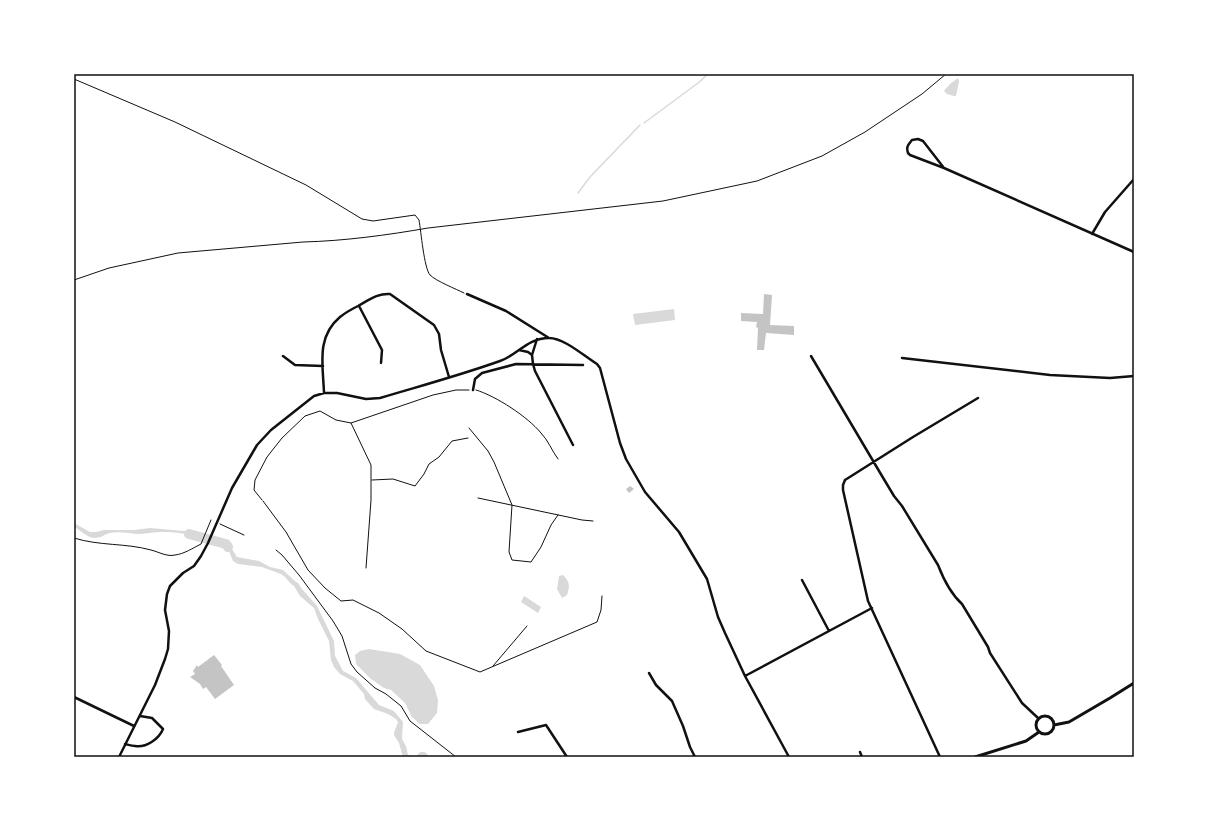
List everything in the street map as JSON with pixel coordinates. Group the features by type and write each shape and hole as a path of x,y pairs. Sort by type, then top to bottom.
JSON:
{"street":[{"path":"944,168 923,142 918,139 912,140 908,145 907,149 910,155 944,168 1134,252"},
{"path":"1092,234 1105,212 1134,179"},
{"path":"324,393 322,346 325,335 332,324 341,316 374,296 382,293 390,294 434,325 439,334 441,350 449,377"},
{"path":"467,294 506,311 550,338"},
{"path":"359,306 382,350 382,363"},
{"path":"119,757 162,669 168,649 169,631 165,610 167,594 170,586 183,573 194,566 201,556 232,488 257,445 271,430 314,396 324,393 337,393 366,399 380,398 502,360 537,339 550,338 567,344 597,364 600,368 603,374 620,443 626,459 645,492 679,532 707,579 718,617 745,676 789,757"},
{"path":"537,339 532,355 535,371 573,445"},
{"path":"518,350 528,352 532,355"},
{"path":"283,356 295,365 323,366"},
{"path":"811,356 873,462 894,496 906,512 938,565 941,573 956,598 962,604 1011,687 1022,703 1038,718"},
{"path":"902,358 1050,375 1110,378 1134,376"},
{"path":"473,390 475,379 482,373 516,364 583,365"},
{"path":"940,757 868,601 843,485 845,480 978,398"},
{"path":"802,580 830,631"},
{"path":"745,676 872,608"},
{"path":"649,673 656,685 672,701 695,757"},
{"path":"1054,725 1069,722 1134,683"},
{"path":"74,697 134,726"},
{"path":"126,744 136,747 146,745 151,743 162,733 163,729 152,718 140,716"},
{"path":"1048,716 1054,725 1053,730 1049,734 1044,734 1039,732 1035,725 1038,718 1048,716"},
{"path":"518,732 546,725 567,757"},
{"path":"975,757 1026,741 1039,732"},
{"path":"860,752 862,757"}],"path":[{"path":"74,280 109,268 178,253 324,241 663,201 757,182 822,156 865,132 922,94 946,74"},
{"path":"74,79 175,122 306,185 362,219 373,221 415,215 419,220 426,266 430,275 444,284 467,294"},
{"path":"558,459 542,433 516,411 502,402 479,391 456,390 433,395 351,423 336,420 320,411 305,416 282,438 267,457 255,480 254,490 286,532 308,570 325,588 341,601 353,600 379,613 402,629 426,651 480,672 597,622 602,610 602,596"},
{"path":"351,423 370,465 371,480 366,568"},
{"path":"469,428 488,451 512,505 509,552 512,560 531,562 541,547 550,525 558,515"},
{"path":"371,480 393,479 415,486 429,464 439,457 452,441 468,438"},
{"path":"478,498 582,520 593,520"},
{"path":"74,538 83,541 131,546 169,556 194,548 201,543 211,520"},
{"path":"220,523 244,535"},
{"path":"276,550 299,575 333,621 342,636 351,664 357,672 375,688 386,694 401,706 410,721 456,757"},
{"path":"493,667 527,626"}],"shaded area":[{"path":"958,78 959,82 956,96 947,94 944,91"},
{"path":"674,309 675,320 635,325 633,314"},
{"path":"74,523 90,532 150,528 184,531 203,535 201,540 190,535 176,533 162,532 140,534 118,532 92,538 74,527"},
{"path":"217,538 227,541 237,557 259,561 270,567 283,570 298,583 317,606 334,641 335,656 343,671 356,678 379,705 394,711 403,722 402,739 406,746 408,755 420,757 403,757 399,743 394,735 398,722 396,719 388,714 374,709 353,681 340,674 334,667 331,660 329,641 314,608 300,596 294,586 281,574 262,567 238,564 233,561 228,549 215,543"},
{"path":"563,575 568,582 569,587 567,595 562,598 557,589 559,576"},
{"path":"524,596 541,607 538,613 521,602"},
{"path":"369,649 400,654 420,665 434,686 438,700 437,713 428,724 420,724 412,717 405,703 391,690 384,688 371,679 356,664 355,655 360,651"}],"building":[{"path":"764,294 772,295 770,325 794,326 794,335 766,333 764,350 757,350 757,322 741,321 741,313 763,314"},
{"path":"630,486 634,489 629,493 626,489"},
{"path":"214,655 234,685 215,699 206,687 203,689 200,684 190,677 195,674 193,671 197,665 198,667"}],"waterway":[{"path":"644,123 708,74"},
{"path":"578,193 590,177 640,125"},
{"path":"189,534 226,544 228,547"}]}
